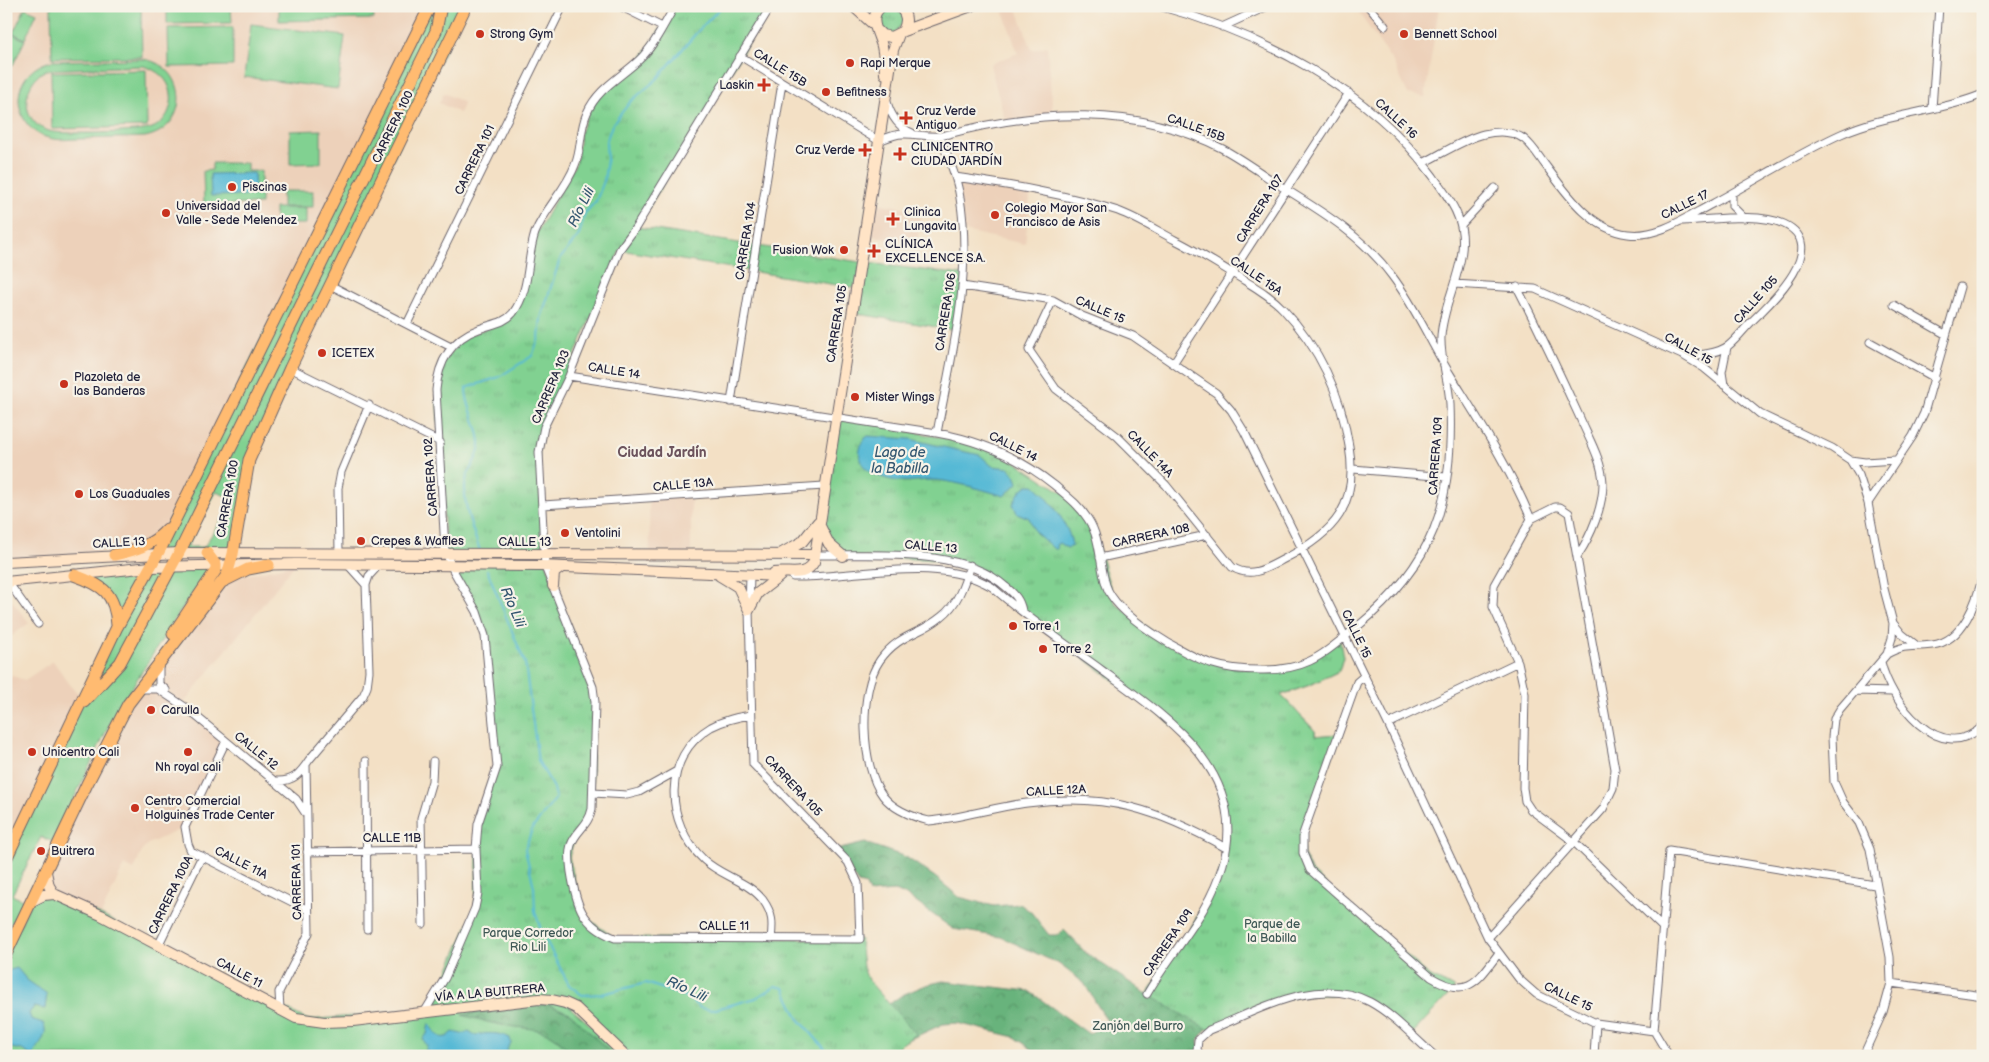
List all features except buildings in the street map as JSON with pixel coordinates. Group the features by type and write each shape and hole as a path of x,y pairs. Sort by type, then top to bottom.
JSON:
{"main road":[{"name":"CARRERA 100","path":"6,859 117,627 158,554 430,6"},
{"path":"78,708 120,663 210,494 436,31 441,6"},
{"name":"CARRERA 100","path":"6,954 113,732 138,689 158,666 222,582 232,559 249,460 290,368 466,6"},
{"path":"853,6 886,37 970,6"},
{"path":"875,27 875,13 882,6"},
{"path":"898,6 905,14 906,20 901,32"},
{"path":"904,6 917,6"},
{"name":"CARRERA 105","path":"875,27 884,58 886,98"},
{"name":"CARRERA 105","path":"815,556 824,486 893,50 901,32"},
{"path":"114,555 139,549 151,543 172,523 179,511"},
{"path":"777,555 802,542 819,519"},
{"path":"819,519 829,544 843,556"},
{"name":"CALLE 13","path":"6,562 179,553 207,554 268,565 478,565 780,576"},
{"name":"CALLE 13","path":"7,582 150,567 216,566 232,559 338,553 815,556"},
{"path":"146,679 154,662 214,575 216,566 207,554"},
{"path":"750,575 753,562 757,556"},
{"path":"769,576 776,572 805,572 812,565 815,556"},
{"path":"222,582 244,571 268,565"},
{"path":"553,586 554,574 562,567"},
{"path":"712,573 724,577 738,587 749,610"},
{"path":"74,575 99,585 108,593 116,611 117,627"},
{"path":"749,610 764,586 780,576"},
{"path":"32,901 44,895 54,894 49,886 46,872"},
{"name":"CALLE 11","path":"54,894 159,944 296,1018 324,1022 353,1021 425,1011"},
{"path":"6,943 12,932 21,925"},
{"name":"VÍA A LA BUITRERA","path":"425,1011 539,999 565,1002 576,1008 626,1056"}],"street":[{"name":"CARRERA 101","path":"408,324 563,6"},
{"path":"620,6 662,27"},
{"name":"CARRERA 102","path":"425,1011 445,978 475,908 478,894 476,850 478,824 494,781 498,757 485,636 477,612 446,554 437,377 451,347 478,329 503,322 512,314 526,285 534,236 541,220 576,163 581,130 587,112 604,89 640,60 654,43 675,6"},
{"name":"CARRERA 103","path":"591,925 578,904 569,856 570,845 589,821 593,793 594,688 545,567 539,452 544,427 568,376 620,249 636,227 771,6"},
{"name":"CALLE 16","path":"1159,6 1222,27 1285,55 1349,93 1401,140 1423,163 1447,195 1461,225 1463,234 1462,254 1443,322 1442,360"},
{"path":"1222,27 1268,6"},
{"path":"1368,6 1385,26"},
{"path":"1932,109 1939,6"},
{"name":"CALLE 15B","path":"740,56 879,141 901,134 940,137 1005,120 1062,116 1124,119 1190,136 1222,149 1332,218 1363,244 1391,274 1412,304 1442,360"},
{"name":"CARRERA 104","path":"731,402 782,83"},
{"name":"CARRERA 107","path":"1174,362 1349,93"},
{"name":"CALLE 17","path":"1423,163 1482,134 1498,132 1512,134 1524,139 1532,147 1568,195 1589,216 1612,230 1627,234 1645,234 1680,221 1840,134 1878,120 1964,102 1983,94"},
{"path":"886,98 892,117 906,130 914,134"},
{"name":"CARRERA 106","path":"937,433 965,264 964,231 955,177 940,137"},
{"name":"CALLE 15A","path":"955,177 1031,188 1119,212 1194,249 1262,291 1282,308 1307,339 1330,376 1345,419 1353,469 1351,488 1343,509 1334,523 1302,550"},
{"path":"1461,225 1495,188"},
{"path":"1732,193 1732,206 1744,218"},
{"name":"CALLE 105","path":"1680,221 1744,218 1772,220 1794,231 1801,242 1802,255 1798,268 1774,300 1727,346 1702,355 1684,356"},
{"name":"CALLE 15","path":"1454,284 1517,287 1535,289 1547,293 1684,356 1704,368 1760,414 1832,448 1850,460"},
{"path":"330,285 451,347"},
{"name":"CALLE 15","path":"962,286 1053,300 1082,316 1133,336 1174,362 1216,393 1231,410 1302,550 1388,724 1488,938 1498,954 1519,980 1536,994 1596,1023 1654,1031"},
{"path":"1517,287 1553,357 1599,460 1603,483 1601,502 1584,545 1578,555"},
{"path":"1868,503 1913,436 1924,414 1945,334 1960,287"},
{"name":"CALLE 14A","path":"1053,300 1028,350 1056,388 1118,436 1166,486 1232,567 1248,573 1260,572 1302,550"},
{"path":"1894,305 1945,334"},
{"path":"1870,342 1935,378"},
{"path":"1724,385 1723,359 1727,346"},
{"path":"1442,360 1486,432 1531,519"},
{"name":"CARRERA 109","path":"1344,637 1385,604 1406,579 1424,552 1436,528 1441,510 1446,476 1450,401 1442,360"},
{"path":"290,368 440,442"},
{"name":"CALLE 14","path":"568,376 731,402 835,416 977,441 994,448 1037,472 1081,508 1091,523 1098,540 1106,587 1120,607 1173,647 1214,665 1259,670 1297,667 1309,663 1344,637"},
{"path":"338,553 338,488 341,472 369,406"},
{"path":"1850,460 1865,462 1896,460"},
{"path":"1850,460 1859,476 1868,503 1884,589 1893,623 1892,638 1887,654 1840,709 1834,719 1831,759 1834,782 1840,795 1859,823 1870,849 1875,885 1890,957 1891,984 1864,1056"},
{"path":"1353,469 1446,476"},
{"name":"CALLE 13A","path":"543,505 824,486"},
{"path":"1488,938 1574,842 1603,809 1613,788 1616,769 1569,513 1565,509 1555,507 1531,519 1494,584 1492,596 1494,607 1518,662 1525,694 1522,788 1525,801 1531,810 1574,842 1663,928"},
{"name":"CARRERA 108","path":"1100,558 1207,535"},
{"name":"CALLE 13","path":"815,556 948,559 970,565 992,575 1020,601 1022,611"},
{"path":"348,565 366,585"},
{"path":"276,781 294,778 362,696 367,687 369,671 366,585 369,576 379,565"},
{"path":"967,575 970,565"},
{"name":"CALLE 13","path":"780,576 817,578 905,571 954,572 967,575 992,587 1181,731 1217,779 1228,809 1226,848"},
{"path":"1887,654 1900,647 1932,646 1946,641 1959,630 1968,616 1983,574"},
{"name":"CARRERA 105","path":"750,575 749,610 753,764 848,862 856,876 860,893 860,939"},
{"name":"CALLE 12A","path":"967,575 961,593 947,613 933,623 898,640 878,663 872,677 866,711 867,746 870,768 876,786 885,798 899,810 914,817 930,821 1025,803 1053,800 1103,801 1169,818 1226,848"},
{"path":"7,582 38,624"},
{"path":"1893,623 1902,634 1916,645"},
{"path":"1388,724 1518,662"},
{"path":"1881,662 1892,692 1919,726 1933,735 1948,738 1965,736 1983,726"},
{"name":"CALLE 12","path":"158,666 160,685 184,702 186,707"},
{"path":"1364,676 1357,682 1303,834 1302,852 1310,870 1431,977 1442,984 1455,988 1469,986 1478,980 1498,954"},
{"name":"CALLE 12","path":"138,689 158,689 186,707 296,799 307,816"},
{"path":"1856,691 1892,692"},
{"path":"751,715 729,719 711,728 695,740 682,756 675,772 674,803 679,826 704,860 751,889 763,900 773,919 771,939"},
{"name":"CARRERA 100A","path":"191,851 185,827 226,741"},
{"path":"366,761 367,928"},
{"path":"423,924 421,818 432,781 433,761"},
{"name":"CARRERA 101","path":"279,992 309,933 306,764"},
{"path":"593,793 627,795 639,792 675,772"},
{"name":"CARRERA 109","path":"1148,994 1169,958 1193,929 1210,900 1223,865 1226,848"},
{"name":"CALLE 11B","path":"307,852 366,849 476,850"},
{"name":"CALLE 11A","path":"191,851 308,910"},
{"path":"1669,1056 1654,1031 1669,851 1875,885"},
{"name":"CARRERA 100A","path":"159,944 202,856"},
{"name":"CALLE 11","path":"591,925 600,933 615,938 860,939"},
{"path":"1891,984 1983,996"},
{"path":"262,1000 279,992 280,1009"},
{"path":"1201,1056 1198,1050 1198,1040 1209,1030 1299,995 1336,993 1352,995 1369,1002 1386,1013 1435,1056"},
{"path":"1594,1056 1596,1023"}],"shaded area":[{"name":"Universidad del Valle - Sede Melendez","path":"6,6 430,6 172,523 139,549 6,562"},
{"path":"1001,6 1016,6 1032,50 1047,46 1053,115 1005,121 990,64 1018,53"},
{"name":"Bennett School","path":"1354,6 1439,6 1425,97 1408,94 1393,62"},
{"path":"444,93 464,103 459,113 439,103"},
{"name":"Colegio Mayor San Francisco de Asis","path":"955,177 1031,189 1025,244 964,231"},
{"name":"Clinica Lungavita","path":"869,202 922,210 917,242 864,235"},
{"path":"691,495 691,555 650,555 649,499"},
{"path":"295,564 184,703 160,685 159,666 228,579"},
{"path":"6,593 29,623 6,640"},
{"name":"Unicentro Cali","path":"53,661 74,690 84,697 6,859 6,674 25,680"},
{"name":"Centro Comercial Holguines Trade Center","path":"138,689 158,689 226,741 185,827 148,844 143,849 134,870 124,865 101,915 38,887"}],"green space":[{"path":"51,6 141,6 142,57 52,58"},
{"path":"167,6 231,6 232,23 167,24"},
{"path":"279,6 373,6 374,19 279,21"},
{"path":"430,6 466,6 249,460 233,554 127,553 162,534","holes":["216,492 234,499 204,547 187,547"]},
{"name":"Parque Corredor Rio Lili","path":"675,6 771,6 637,227 860,262 964,275 955,330 852,313 855,288 620,250 544,427 539,452 543,554 593,687 592,809 575,837 569,857 583,915 615,938 860,939 863,967 868,980 916,1034 892,1051 893,1056 626,1056 576,1008 552,1000 425,1011 445,978 475,908 478,824 497,767 485,636 446,554 436,390 442,364 462,338 503,322 520,301 535,236 576,163 581,130 594,100 640,60"},
{"path":"882,6 898,6 906,20 891,37 874,25"},
{"path":"25,8 37,13 25,39 13,33"},
{"path":"251,24 345,36 338,89 244,77"},
{"path":"233,27 233,66 169,67 168,28"},
{"path":"13,34 25,40 13,65 6,62 6,48"},
{"path":"143,59 158,64 170,73 176,84 179,97 177,110 171,122 160,131 145,137 60,140 41,135 34,131 24,119 19,103 19,95 23,82 29,73 42,64 52,61","holes":["143,66 162,76 168,84 171,94 171,105 167,114 161,123 152,128 118,132 56,132 39,126 32,120 28,111 28,93 38,76 46,70"]},
{"path":"146,70 147,127 52,129 51,72"},
{"path":"321,130 321,163 290,164 290,131"},
{"name":"Piscinas","path":"212,163 247,163 247,171 261,171 261,204 204,205 203,171 212,170"},
{"path":"282,191 313,191 313,207 282,207"},
{"path":"275,208 306,208 306,224 275,224"},
{"name":"Parque de la Babilla","path":"835,416 994,448 1068,496 1091,523 1115,603 1173,647 1236,669 1297,667 1340,640 1343,657 1339,671 1310,685 1281,695 1315,731 1315,736 1337,734 1303,834 1303,853 1310,870 1431,977 1455,988 1411,1035 1386,1013 1352,995 1299,995 1209,1030 1147,994 1193,929 1223,865 1229,826 1217,779 1181,731 1022,611 1011,591 958,561 843,556 821,528"},
{"name":"Zanjón del Burro","path":"1100,558 1115,603 1173,647 1214,665 1259,670 1343,657 1339,671 1310,685 1281,695 1315,731 1315,736 1329,735 1303,834 1303,853 1369,1002 1336,993 1227,1003 1198,1040 1201,1056 1041,1056 1015,1037 957,1023 943,1024 897,1045 813,1056 592,1007 567,937 881,1010 902,995 926,985 943,981 1029,991 1089,1034 1107,1021 1084,983 1059,964 1001,937 953,929 906,895 894,891 869,893 866,885 858,883 836,850 865,843 906,857 935,877 959,897 994,906 1020,904 1031,912 1049,935 1059,935 1064,930 1086,953 1147,994 1151,999 1155,998 1223,865 1229,826 1217,779 1181,731 1049,632"},
{"path":"212,566 177,616 112,719 53,842 41,837 12,895 24,901 6,932 6,859 117,627 113,601 74,575"},
{"path":"38,887 101,915 308,1020 539,999 565,1003 626,1056 13,1056 6,1053 6,954"},
{"path":"544,1003 570,1013 614,1056 573,1056 555,1038 539,1030 493,1023 462,1015"}],"water":[{"path":"254,173 255,195 211,196 210,174"},
{"name":"Lago de la Babilla","path":"868,436 910,439 980,455 992,466 1009,468 1015,475 1018,483 1004,496 944,481 904,481 877,476 861,463 860,449 862,441"},
{"path":"1028,485 1034,485 1040,490 1052,505 1068,531 1072,546 1067,548 1059,543 1056,545 1057,549 1054,549 1035,532 1029,518 1017,513 1013,504 1017,496"},
{"path":"17,968 27,980 47,994 45,1009 34,1007 29,1013 31,1019 43,1023 45,1027 44,1036 32,1056 22,1050 6,1047 6,974 10,970"},
{"path":"429,1023 437,1034 442,1037 449,1036 453,1032 462,1034 469,1031 475,1035 492,1034 506,1036 510,1038 511,1043 507,1049 509,1056 424,1056 427,1046 423,1039 427,1034"}],"waterway":[{"name":"Río Lili","path":"480,551 468,516 465,497 466,480 478,454 480,444 478,430 466,395 466,388 499,377 532,356 539,338 541,318 560,259 579,235 585,213 596,201 604,181 607,160 606,142 612,125 630,102 657,79 722,6"},
{"name":"Río Lili","path":"487,570 525,663 538,761 554,788 556,798 532,829 525,849 534,887 535,911 542,933 569,985 582,995 602,994 646,983 687,997 700,1008 712,1010 756,998 776,986 784,988 798,1018 831,1056"}],"place":[{"name":"Strong Gym","path":"480,34"},
{"name":"Bennett School","path":"1404,34"},
{"name":"Rapi Merque","path":"850,63"},
{"name":"Laskin","path":"764,85"},
{"name":"Befitness","path":"826,92"},
{"name":"Cruz Verde Antiguo","path":"906,118"},
{"name":"Cruz Verde","path":"865,150"},
{"name":"CLINICENTRO CIUDAD JARDÍN","path":"900,154"},
{"name":"Piscinas","path":"232,187"},
{"name":"Universidad del Valle - Sede Melendez","path":"166,213"},
{"name":"Colegio Mayor San Francisco de Asis","path":"995,215"},
{"name":"Clinica Lungavita","path":"893,219"},
{"name":"Fusion Wok","path":"844,250"},
{"name":"CLÍNICA EXCELLENCE S.A.","path":"874,251"},
{"name":"ICETEX","path":"322,353"},
{"name":"Plazoleta de las Banderas","path":"64,384"},
{"name":"Mister Wings","path":"855,397"},
{"name":"Los Guaduales","path":"79,494"},
{"name":"Ventolini","path":"565,533"},
{"name":"Crepes & Waffles","path":"361,541"},
{"name":"Torre 1","path":"1013,626"},
{"name":"Torre 2","path":"1043,649"},
{"name":"Carulla","path":"151,710"},
{"name":"Unicentro Cali","path":"32,752"},
{"name":"Nh royal cali","path":"188,752"},
{"name":"Centro Comercial Holguines Trade Center","path":"135,808"},
{"name":"Buitrera","path":"41,851"}],"district":[{"name":"Ciudad Jardín","path":"662,452"}]}
